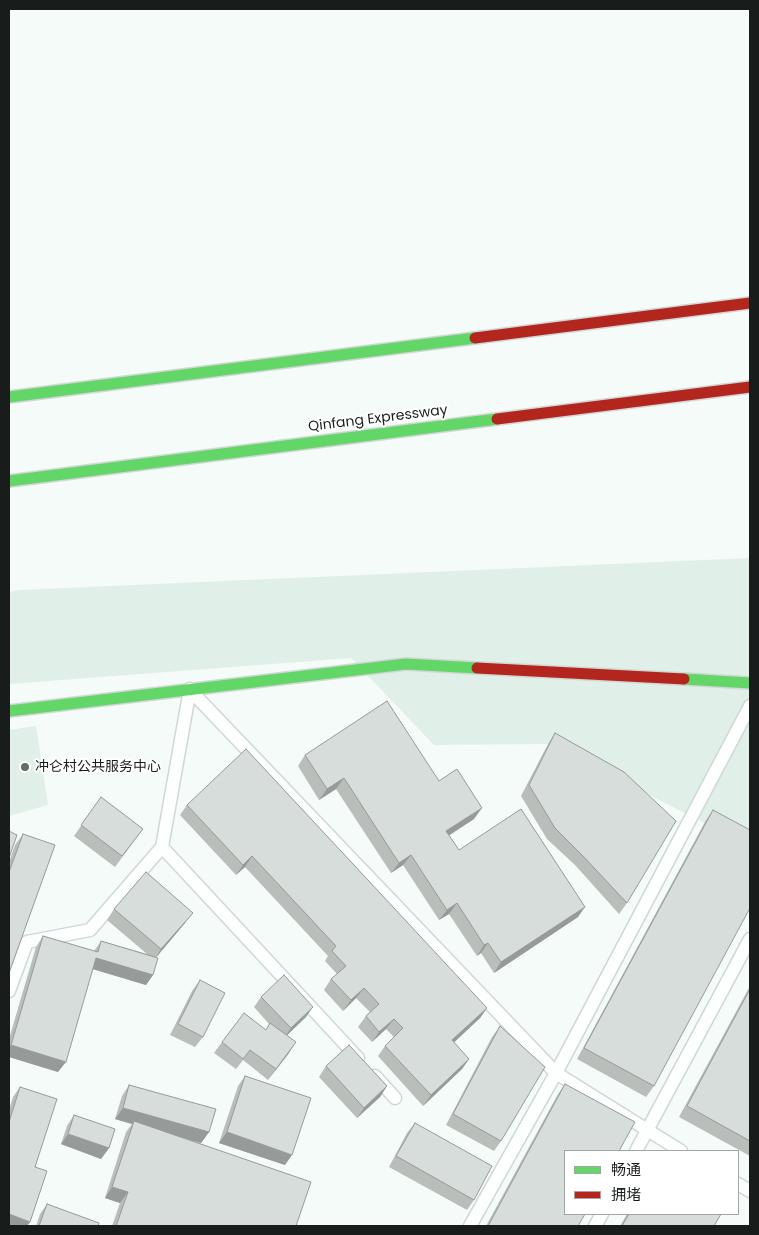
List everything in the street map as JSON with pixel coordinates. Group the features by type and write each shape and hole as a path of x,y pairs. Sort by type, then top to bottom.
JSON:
{"main road":[{"path":"9,397 750,303"},
{"name":"Qinfang Expressway","path":"9,481 750,387"},
{"path":"9,712 406,664 750,684"}],"lane":[{"path":"9,991 27,942 90,930 162,847 190,689"},
{"path":"190,689 556,1073 680,1150"},
{"path":"470,1226 556,1073 750,706"},
{"path":"162,847 395,1098"},
{"path":"637,1150 750,939"},
{"path":"739,1185 750,1191"},
{"path":"595,1226 601,1215"}],"shaded area":[{"path":"750,558 750,846 548,744 434,745 351,658 9,684 9,592 19,590"},
{"name":"冲仑村公共服务中心","path":"36,726 48,805 9,816 9,730"}],"building":[{"path":"387,701 439,781 457,769 482,808 446,831 459,850 521,809 585,907 501,962 488,943 484,945 457,903 447,910 411,855 399,863 344,778 327,789 305,755"},
{"path":"555,733 624,772 676,821 627,903 555,828 529,785"},
{"path":"246,749 487,1008 452,1040 469,1059 431,1095 385,1046 403,1028 394,1019 379,1032 366,1016 379,1004 364,988 351,1000 331,979 346,966 332,951 336,946 252,856 243,865 187,805"},
{"path":"101,797 143,829 122,856 81,825"},
{"path":"713,810 750,830 750,908 654,1086 584,1048"},
{"path":"9,831 17,835 9,858"},
{"path":"23,834 55,845 9,973 9,872"},
{"path":"146,872 193,913 161,949 114,909"},
{"path":"43,936 98,952 101,941 158,958 153,975 96,958 66,1062 11,1045"},
{"path":"284,975 313,1007 291,1028 261,997"},
{"path":"200,980 225,993 203,1037 178,1024"},
{"path":"750,989 750,1141 687,1106"},
{"path":"244,1013 266,1030 270,1023 296,1042 276,1069 250,1050 243,1059 222,1042"},
{"path":"500,1026 545,1067 501,1141 453,1114"},
{"path":"349,1045 387,1086 364,1108 326,1066"},
{"path":"245,1076 311,1098 292,1155 227,1132"},
{"path":"565,1084 635,1122 620,1150 564,1150 564,1215 584,1215 578,1226 488,1226"},
{"path":"129,1085 216,1109 209,1132 123,1108"},
{"path":"20,1087 57,1099 35,1167 47,1171 30,1222 9,1214 9,1122"},
{"path":"74,1115 115,1129 109,1148 68,1134"},
{"path":"134,1121 311,1182 296,1226 116,1226 128,1192 112,1187"},
{"path":"415,1123 492,1166 474,1200 396,1156"},
{"path":"47,1204 99,1223 98,1226 39,1226"},
{"path":"628,1215 720,1215 714,1226 622,1226"}],"traffic: fast":[{"path":"9,397 475,338"},
{"path":"9,481 497,419"},
{"path":"9,711 406,664 477,668"},
{"path":"684,679 750,683"}],"traffic: jam":[{"path":"475,338 750,303"},
{"path":"497,419 750,387"},
{"path":"477,668 684,679"}],"place":[{"name":"冲仑村公共服务中心","path":"25,767"}]}
